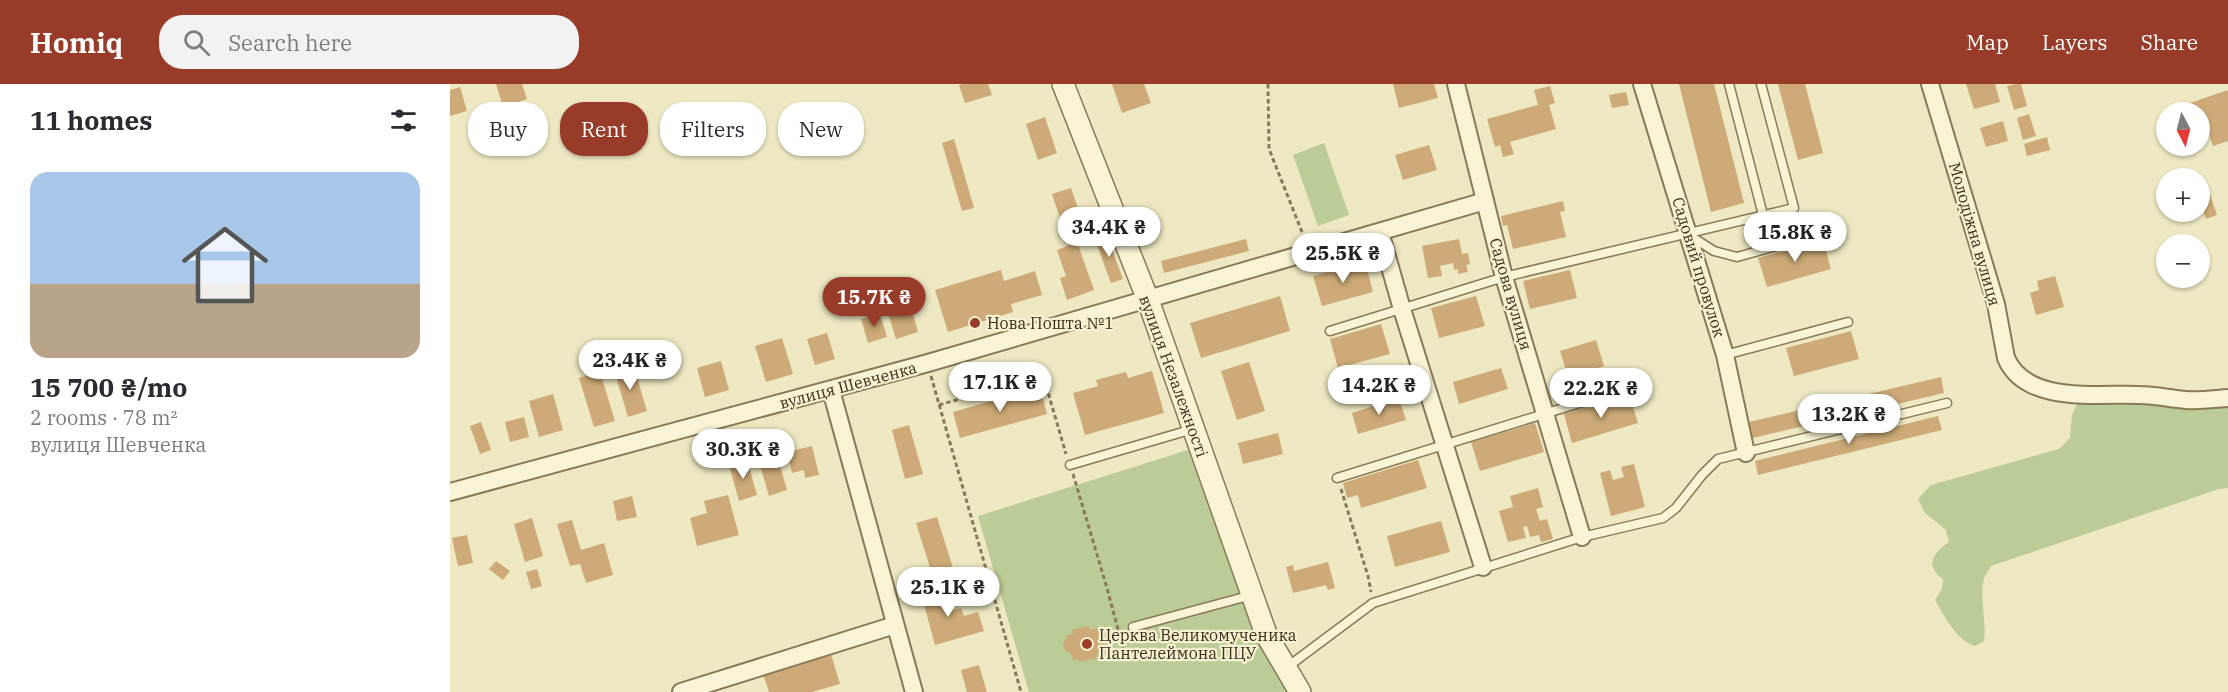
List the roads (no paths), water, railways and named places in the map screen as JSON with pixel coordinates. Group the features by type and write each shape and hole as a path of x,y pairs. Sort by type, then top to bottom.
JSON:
{"street":[{"name":"вулиця Незалежності","path":"1063,84 1148,300 1266,634 1300,692"},
{"name":"Садова вулиця","path":"1456,84 1504,277 1582,537"},
{"name":"Садовий провулок","path":"1642,84 1725,355 1746,453"},
{"name":"Молодіжна вулиця","path":"1930,84 1996,304 2009,366 2023,380 2049,391 2076,395 2142,395 2189,400 2228,398"},
{"name":"вулиця Шевченка","path":"450,492 928,363 1485,201"},
{"path":"1380,232 1483,567"},
{"path":"831,390 914,692"},
{"path":"681,692 896,625"}],"lane":[{"path":"1729,84 1763,215"},
{"path":"1330,331 1504,277 1794,207 1761,84"},
{"path":"1688,234 1714,251 1737,257 1815,235"},
{"path":"1725,355 1848,322"},
{"path":"1337,478 1628,388"},
{"path":"1286,668 1372,603 1582,537 1663,518 1676,508 1718,459 1947,404"},
{"path":"1070,465 1193,429"},
{"path":"1133,627 1252,595"}],"place":[{"name":"Нова Пошта №1","path":"975,323"},
{"name":"Церква Великомученика Пантелеймона ПЦУ","path":"1087,644"}]}
